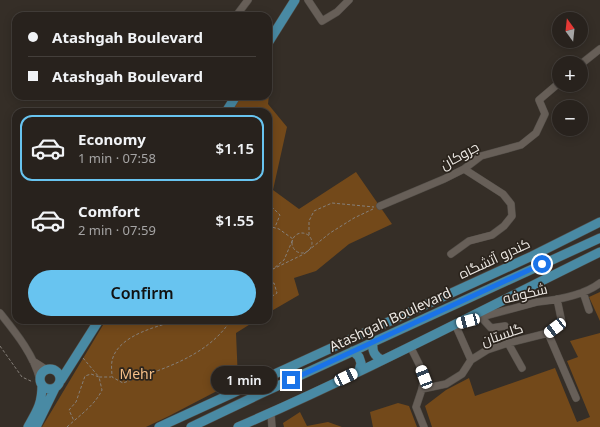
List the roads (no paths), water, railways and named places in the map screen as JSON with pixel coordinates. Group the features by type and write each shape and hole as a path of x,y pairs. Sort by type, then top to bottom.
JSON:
{"main road":[{"path":"272,37 295,0"},
{"name":"کندرو آتشگاه","path":"159,427 532,256 600,222"},
{"path":"524,273 541,258 558,247 600,228"},
{"name":"Atashgah Boulevard","path":"191,427 600,238"},
{"path":"241,427 382,360 600,252"},
{"path":"56,371 60,371 62,369 92,324"},
{"path":"36,427 60,380 96,324"},
{"path":"373,342 372,348 374,354 382,360"},
{"path":"353,351 362,363 359,371"},
{"path":"28,427 40,406 42,397 42,374 50,369 56,371 60,376 60,380"},
{"path":"254,384 291,380"},
{"path":"41,383 49,389 56,388"},
{"path":"174,427 206,412 229,410"}],"street":[{"path":"239,12 248,0"},
{"path":"308,0 322,21 337,12 349,0"},
{"path":"588,58 600,49"},
{"name":"جروکان","path":"380,206 444,179 464,169 481,156 521,145 536,133 544,114 539,100 552,89"},
{"path":"451,254 470,241 492,234 504,226 512,216 511,204 503,194 464,169"},
{"name":"شکوفه","path":"455,324 537,302 557,299 583,292 600,283"},
{"path":"583,292 589,310"},
{"name":"گلستان","path":"471,360 487,350 548,333 562,323 557,299"},
{"path":"0,313 15,331 33,361 41,383"},
{"path":"481,317 491,328 505,326"},
{"path":"422,389 446,384 462,374 471,360 455,324"},
{"path":"548,333 576,398"},
{"path":"508,343 522,368"},
{"path":"410,346 424,377 416,407 424,427"},
{"path":"33,361 47,370"},
{"path":"271,413 272,426"}],"park label":[{"name":"Mehr","path":"137,373"}]}
